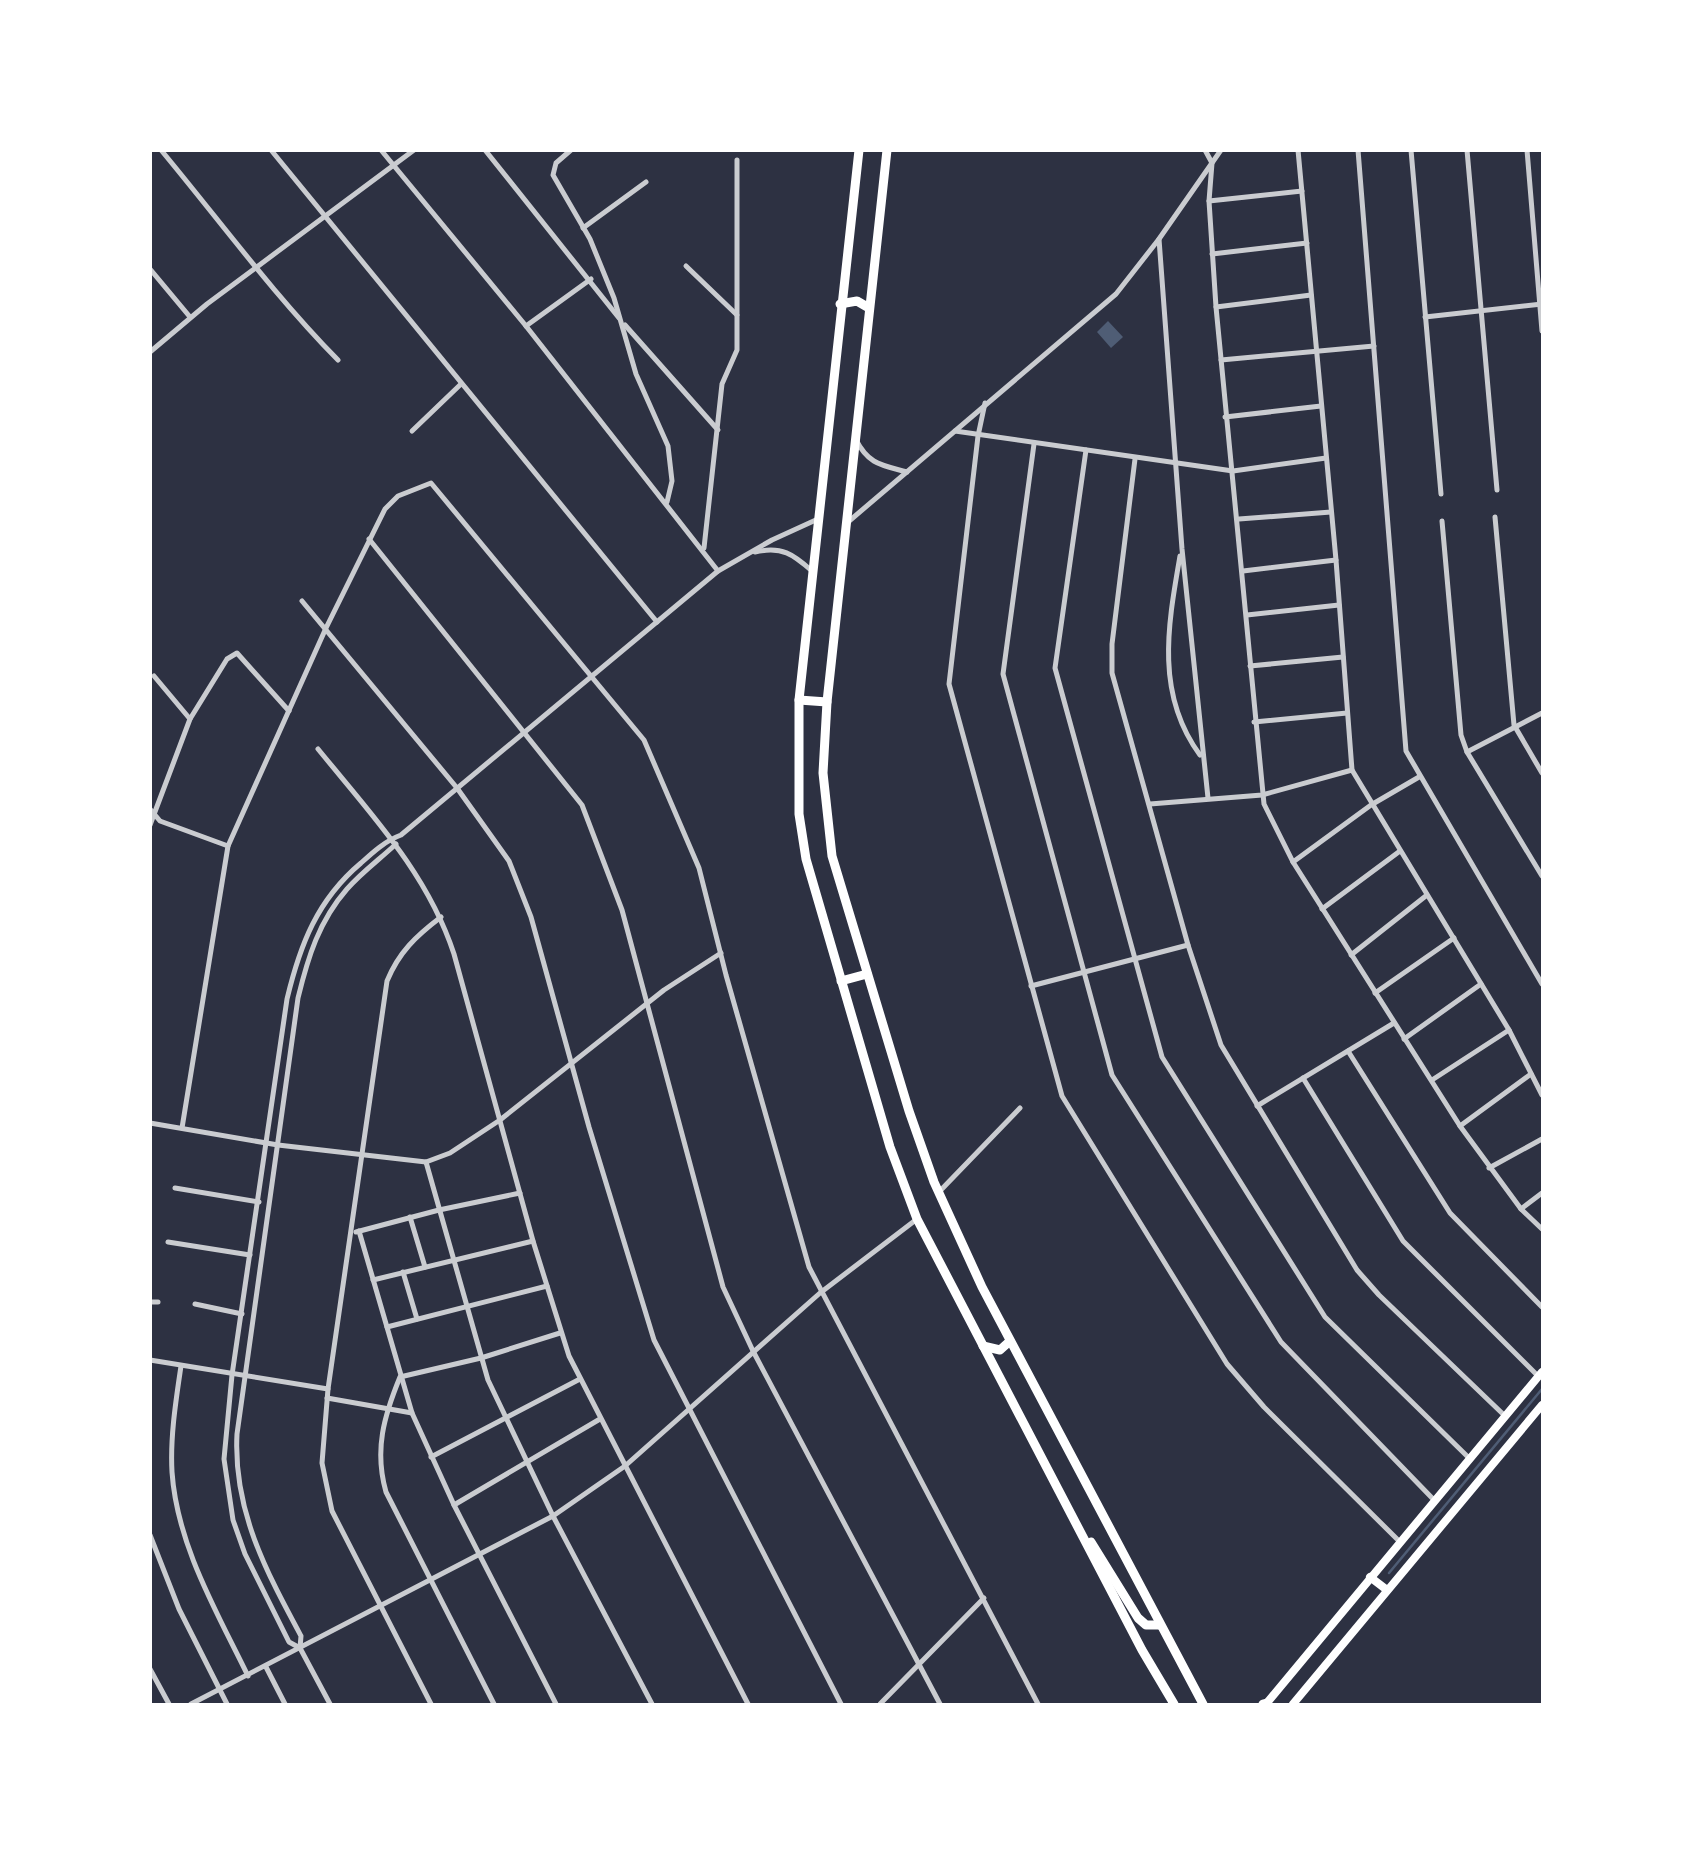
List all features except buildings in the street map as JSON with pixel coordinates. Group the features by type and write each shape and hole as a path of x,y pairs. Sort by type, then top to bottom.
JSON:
{"main road":[{"path":"859,150 840,304 799,700 799,814 806,859 890,1147 917,1219 1142,1650 1174,1704"},
{"path":"887,150 827,702 823,773 830,845 867,974 939,1192 1010,1341 1159,1625 1204,1703"},
{"path":"840,304 856,301 869,308"},
{"path":"799,700 827,702"},
{"path":"841,981 867,974"},
{"path":"983,1346 1000,1350 1010,1341"},
{"path":"1265,1704 1541,1374"},
{"path":"1293,1704 1542,1405"},
{"path":"1080,1530 1100,1554 1138,1618 1146,1625 1159,1625"},
{"path":"1370,1577 1387,1590"}],"street":[{"path":"161,150 259,268 291,313 338,360"},
{"path":"271,150 657,622"},
{"path":"381,150 667,502 718,571"},
{"path":"150,352 190,317 414,150"},
{"path":"485,150 591,279 622,323 718,430"},
{"path":"570,150 556,163 554,175 583,228 622,323 636,374 668,446 672,481 667,502"},
{"path":"1205,150 1212,163 1209,201 1216,307 1225,417 1239,519 1262,795 1293,862 1460,1126 1521,1209 1542,1229"},
{"path":"1298,150 1336,560 1352,770 1509,1030 1542,1095"},
{"path":"1358,150 1406,751 1542,984"},
{"path":"1411,150 1441,494"},
{"path":"1467,150 1497,490"},
{"path":"1527,150 1542,331"},
{"path":"848,522 1116,294 1159,239 1221,151"},
{"path":"704,549 722,384 737,350 737,160"},
{"path":"583,228 646,182"},
{"path":"1209,201 1302,191"},
{"path":"1159,239 1182,548 1208,798"},
{"path":"1212,254 1307,243"},
{"path":"687,265 737,315"},
{"path":"150,269 190,317"},
{"path":"526,326 591,279"},
{"path":"1216,307 1311,295"},
{"path":"1424,317 1541,304"},
{"path":"1221,360 1374,346"},
{"path":"412,431 461,384"},
{"path":"985,403 978,436 949,680 1031,986 1068,1109 1227,1364 1264,1407 1399,1541"},
{"path":"1225,417 1321,406"},
{"path":"955,430 978,436 1233,471 1326,458"},
{"path":"855,437 864,456 907,472"},
{"path":"1034,444 1003,674 1108,1062 1120,1091 1270,1328 1307,1371 1434,1500"},
{"path":"1086,450 1055,663 1162,1057 1325,1317 1469,1458"},
{"path":"1135,459 1111,661 1121,709 1188,946 1215,1030 1257,1106 1364,1279 1505,1416"},
{"path":"182,1128 228,846 326,628 385,509 398,496 431,483 644,740 699,868 799,1236 820,1293 1038,1704"},
{"path":"1239,519 1331,512"},
{"path":"1495,517 1514,725 1542,773"},
{"path":"300,1648 289,1642 263,1594 233,1520 224,1459 232,1375 287,999 303,942 328,895 353,870 401,835 718,571 818,519"},
{"path":"1442,521 1461,735 1467,752 1542,876"},
{"path":"369,539 582,805 616,890 714,1259 734,1313 940,1704"},
{"path":"1182,548 1168,625 1168,674 1184,727 1202,757"},
{"path":"748,554 767,549 793,552 812,571"},
{"path":"1243,571 1336,560"},
{"path":"302,601 457,788 509,861 522,890 642,1307 688,1409 841,1704"},
{"path":"1247,615 1339,605"},
{"path":"150,825 152,812 190,719 227,659 237,653 289,711"},
{"path":"1250,666 1343,657"},
{"path":"154,676 190,719"},
{"path":"1254,722 1347,713"},
{"path":"1467,752 1514,725 1542,713"},
{"path":"318,749 393,841 427,889 441,917 454,954 561,1334 600,1419 748,1704"},
{"path":"1150,804 1262,795 1352,770"},
{"path":"1293,862 1371,805 1419,777"},
{"path":"152,812 160,821 228,846"},
{"path":"330,1704 300,1648 301,1636 256,1549 245,1516 236,1459 245,1377 299,998 314,942 329,911 393,841"},
{"path":"1322,909 1400,850"},
{"path":"1351,955 1427,895"},
{"path":"431,1704 332,1511 324,1488 322,1463 328,1389 387,981 395,961 407,945 441,917"},
{"path":"1375,993 1454,938"},
{"path":"1031,986 1188,946"},
{"path":"150,1123 278,1145 426,1162 450,1153 500,1120 645,1005 721,953"},
{"path":"1404,1039 1481,984"},
{"path":"1257,1106 1394,1023"},
{"path":"1432,1080 1509,1030"},
{"path":"1348,1051 1450,1213 1542,1307"},
{"path":"1460,1126 1531,1074"},
{"path":"1303,1078 1403,1241 1541,1374"},
{"path":"939,1192 1020,1108"},
{"path":"1489,1168 1542,1139"},
{"path":"426,1162 481,1358 504,1418 652,1704"},
{"path":"175,1188 258,1202"},
{"path":"351,1234 410,1217 520,1193"},
{"path":"1521,1209 1542,1194"},
{"path":"410,1217 425,1267"},
{"path":"191,1704 553,1516 625,1466 820,1293 917,1219"},
{"path":"359,1231 412,1413 454,1505 556,1704"},
{"path":"373,1280 533,1241"},
{"path":"168,1242 250,1255"},
{"path":"402,1272 417,1319"},
{"path":"387,1327 547,1286"},
{"path":"150,1302 158,1302"},
{"path":"195,1304 242,1314"},
{"path":"400,1377 481,1358 561,1334"},
{"path":"150,1360 328,1389"},
{"path":"181,1366 173,1436 176,1499 201,1578 248,1676"},
{"path":"400,1377 387,1410 380,1444 383,1479 430,1580 494,1704"},
{"path":"431,1457 580,1379"},
{"path":"327,1398 412,1413"},
{"path":"454,1505 600,1419"},
{"path":"233,1520 245,1516"},
{"path":"150,1535 175,1598 226,1704"},
{"path":"880,1704 984,1598"},
{"path":"266,1667 285,1704"},
{"path":"150,1669 169,1704"}],"water":[{"path":"1108,321 1123,337 1111,348 1097,332"}],"waterway":[{"path":"1389,1573 1542,1389"}]}
